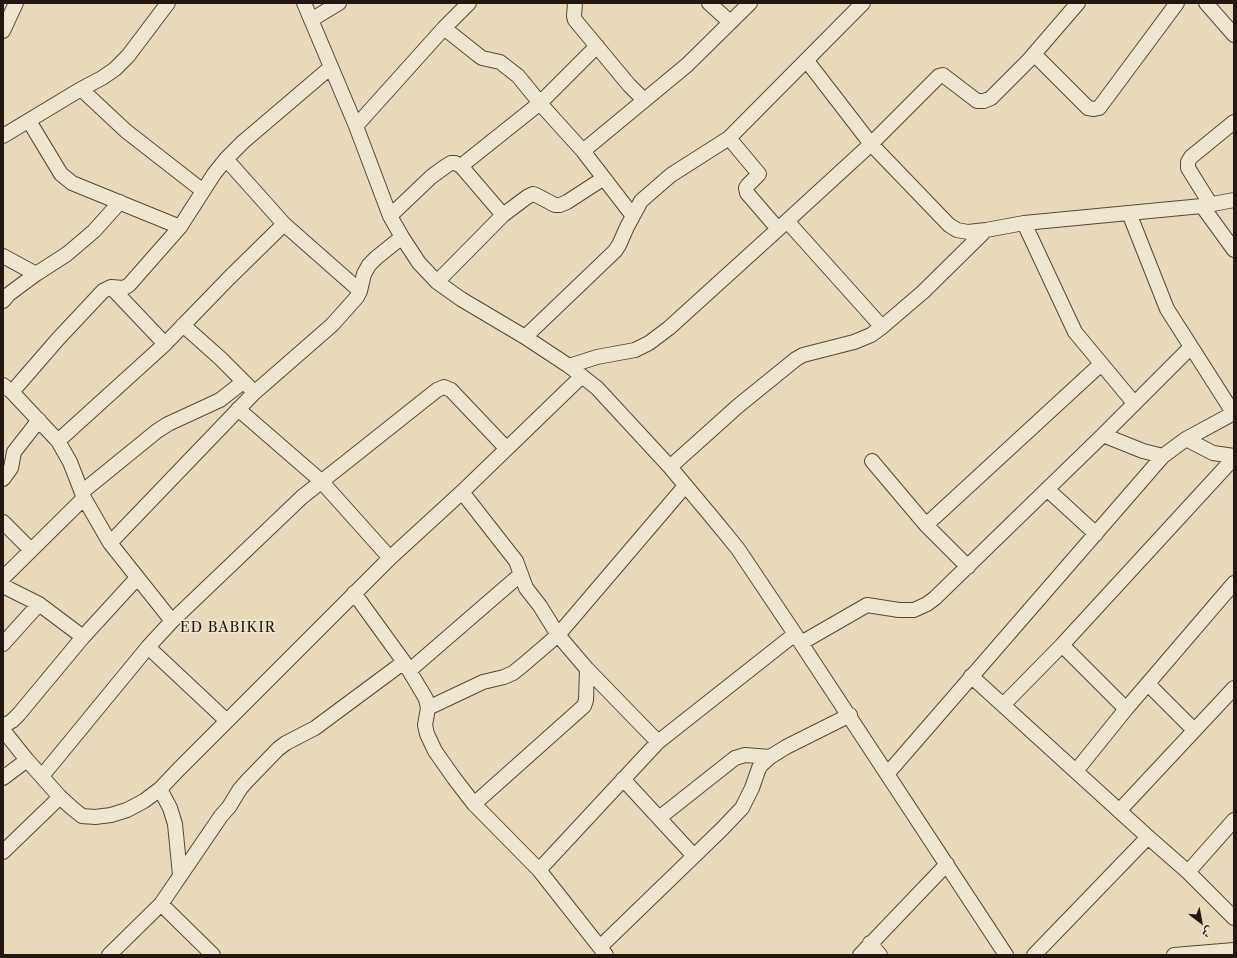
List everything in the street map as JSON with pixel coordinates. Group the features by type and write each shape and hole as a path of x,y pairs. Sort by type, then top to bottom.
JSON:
{"street":[{"path":"3,31 16,3"},
{"path":"3,136 115,69 128,56 168,3"},
{"path":"304,3 356,126 390,216 419,263 437,282 461,299 525,338 582,376 601,392 670,467 738,549 850,715 1006,955"},
{"path":"311,20 340,3"},
{"path":"575,3 575,18 629,85 644,100"},
{"path":"709,3 730,22"},
{"path":"583,151 687,65 750,3"},
{"path":"525,338 615,251 620,245 641,201 671,175 729,138 864,3"},
{"path":"569,366 597,357 635,350 649,343 669,328 871,144 939,76 943,75 948,78 977,101 984,101 990,98 1034,54 1078,3"},
{"path":"1034,54 1088,108 1100,108 1178,3"},
{"path":"1206,3 1234,35"},
{"path":"356,126 467,4"},
{"path":"444,28 482,58 500,62 518,76 583,151 633,216"},
{"path":"461,166 540,103 597,46"},
{"path":"807,61 871,144 949,225 957,230 968,232 1024,223 1206,205 1234,200"},
{"path":"172,621 110,543 83,495 70,462 58,441 8,389 103,291 111,287 124,288 129,285 180,227 226,159 265,122 331,66"},
{"path":"81,88 126,131 203,191"},
{"path":"29,121 61,174 72,183 180,227"},
{"path":"1234,122 1191,157 1188,162 1188,168 1206,205 1234,250"},
{"path":"729,138 759,174 746,188 747,193 782,225 882,327"},
{"path":"226,159 284,224 360,291"},
{"path":"390,216 431,177 446,166 455,162 461,166 503,215"},
{"path":"437,282 503,215 527,197 533,194 555,205 560,204 567,202 604,178"},
{"path":"3,301 9,294 36,274 67,254 94,231 120,202"},
{"path":"888,773 1163,456 1186,439 1234,414 1163,300 1129,213"},
{"path":"1024,223 1075,332 1134,403"},
{"path":"58,441 165,344 284,224"},
{"path":"670,467 738,406 796,359 803,355 854,342 871,335 882,327 923,292 986,230"},
{"path":"110,543 254,392 332,325 353,302 360,291 364,274 369,265 402,237"},
{"path":"3,256 36,274"},
{"path":"111,287 165,344"},
{"path":"183,325 220,358 254,392"},
{"path":"539,870 658,742 798,639 867,605 899,610 914,610 926,604 968,567 1191,347"},
{"path":"926,525 1101,364"},
{"path":"3,730 27,760 60,796 82,816 111,816 144,801 160,789 354,592 462,492 582,376"},
{"path":"3,578 83,495 157,431 168,424 220,400 243,382"},
{"path":"42,776 148,646 172,621 277,520 321,481 437,390 444,388 451,390 506,448"},
{"path":"238,409 321,481 390,558"},
{"path":"3,479 11,468 14,452 39,420"},
{"path":"1103,435 1143,451 1163,456"},
{"path":"1186,439 1213,453 1234,457"},
{"path":"1003,705 1062,645 1234,457"},
{"path":"872,461 926,525 968,567"},
{"path":"428,708 483,682 504,677 513,673 558,634 685,486"},
{"path":"1047,489 1096,534"},
{"path":"462,492 513,557 526,588 540,606 558,634 587,669 658,742"},
{"path":"3,522 31,550"},
{"path":"109,955 161,904 240,790 278,750 286,743 315,728 407,666 521,574"},
{"path":"3,726 12,721 19,714 83,637 137,578"},
{"path":"1076,771 1126,709 1234,583"},
{"path":"3,586 39,604 83,637"},
{"path":"354,592 407,666 426,699 428,708 425,725 427,734 450,773 474,804 539,870 603,951 742,808 752,788 759,768 770,757 786,747 850,715"},
{"path":"3,644 39,604"},
{"path":"1062,645 1126,709"},
{"path":"148,646 227,721"},
{"path":"474,804 584,706 586,700 587,669"},
{"path":"971,676 1188,872 1234,918"},
{"path":"1148,684 1194,730"},
{"path":"1119,811 1234,688"},
{"path":"658,818 735,758 745,755 770,757"},
{"path":"3,778 27,760"},
{"path":"623,780 694,856"},
{"path":"160,789 170,808 175,824 180,875"},
{"path":"3,852 60,796"},
{"path":"1188,872 1234,820"},
{"path":"1034,955 1148,837"},
{"path":"860,955 947,864"},
{"path":"161,904 213,955"},
{"path":"870,943 880,955"},
{"path":"1174,955 1234,950"}],"district":[{"name":"ED BABIKIR","path":"228,628"}]}
